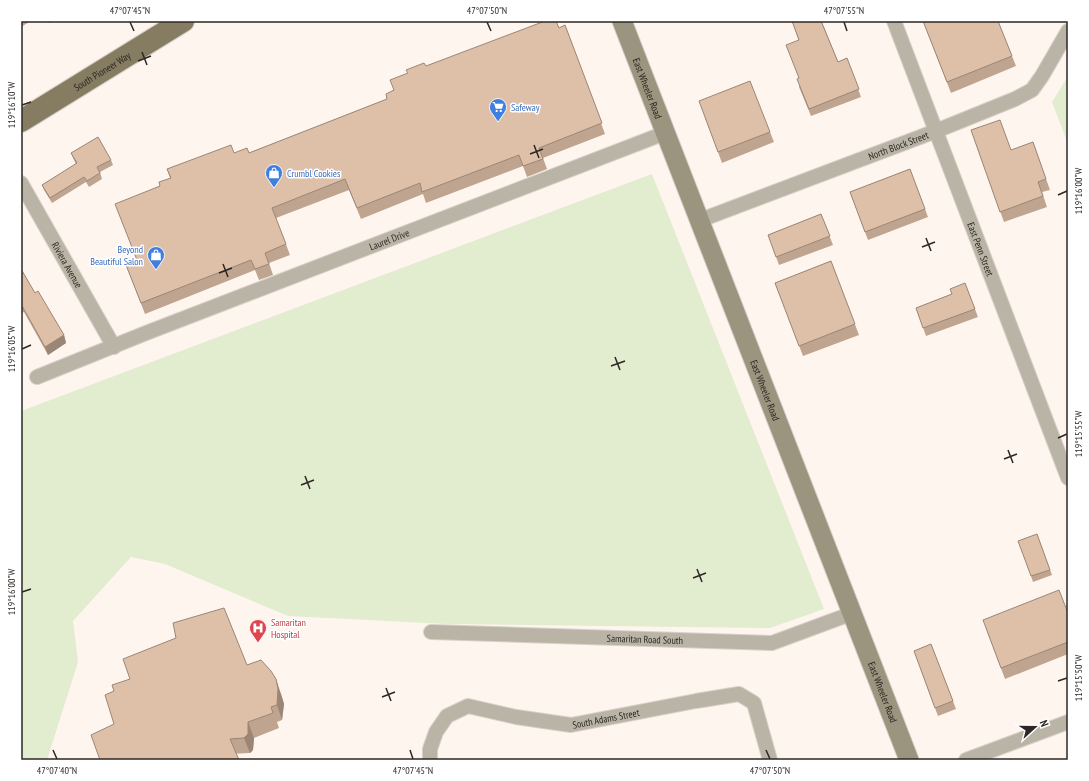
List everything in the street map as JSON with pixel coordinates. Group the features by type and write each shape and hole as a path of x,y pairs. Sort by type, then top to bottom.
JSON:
{"main road":[{"name":"South Pioneer Way","path":"21,121 183,21"},
{"name":"East Wheeler Road","path":"622,21 698,221 853,613 909,760"}],"street":[{"name":"East Penn Street","path":"894,21 1068,478"},
{"path":"1063,21 1068,24"},
{"name":"North Block Street","path":"698,221 988,111 1015,99 1032,90 1042,76 1068,31"},
{"name":"Laurel Drive","path":"36,378 146,333 664,132"},
{"name":"Riviera Avenue","path":"21,183 114,347"},
{"name":"Samaritan Road South","path":"431,632 772,643 853,613"},
{"name":"South Adams Street","path":"430,760 430,749 436,732 447,716 468,706 516,717 571,725 739,694 754,704 770,760"},
{"path":"966,760 1068,722"}],"green space":[{"path":"1068,76 1068,144 1052,102"},
{"path":"652,174 824,609 770,628 447,624 288,616 165,564 131,557 73,621 78,662 47,760 21,760 21,411"}],"building":[{"path":"545,21 556,21 559,28 565,25 602,123 539,148 543,159 523,166 519,155 422,192 420,183 357,208 345,179 272,208 286,244 265,253 269,264 255,269 251,260 141,303 126,265 137,260 115,204 160,186 159,182 171,178 167,169 231,145 234,153 247,148 249,153 387,99 386,94 394,90 390,80 408,73 406,70 424,63 426,66"},
{"path":"792,21 821,21 838,62 847,58 859,89 809,109 786,45 799,40"},
{"path":"923,21 998,21 1012,56 947,82"},
{"path":"750,81 770,132 718,152 699,101"},
{"path":"1000,120 1011,150 1033,142 1046,179 1038,182 1043,196 1000,212 971,130"},
{"path":"98,137 111,160 97,167 100,173 87,181 84,177 50,198 42,185 77,163 71,153"},
{"path":"910,169 925,209 865,232 850,192"},
{"path":"821,214 830,236 776,257 768,235"},
{"path":"831,261 855,324 799,346 775,283"},
{"path":"21,269 35,293 38,291 64,335 45,347 21,304"},
{"path":"965,283 975,309 923,328 916,308 952,294 950,289"},
{"path":"1037,534 1050,570 1031,576 1018,541"},
{"path":"1059,590 1068,613 1068,642 1001,668 983,620"},
{"path":"224,608 247,665 261,660 276,679 278,689 277,705 271,707 273,713 248,722 248,734 244,738 230,739 239,760 100,760 91,735 114,724 105,695 114,691 112,685 130,679 123,659 176,638 173,623"},
{"path":"931,644 953,701 935,708 914,651"}],"place":[{"name":"Safeway","path":"498,122"},
{"name":"Crumbl Cookies","path":"274,188"},
{"name":"Beyond Beautiful Salon","path":"156,270"},
{"name":"Samaritan Hospital","path":"258,643"}]}
